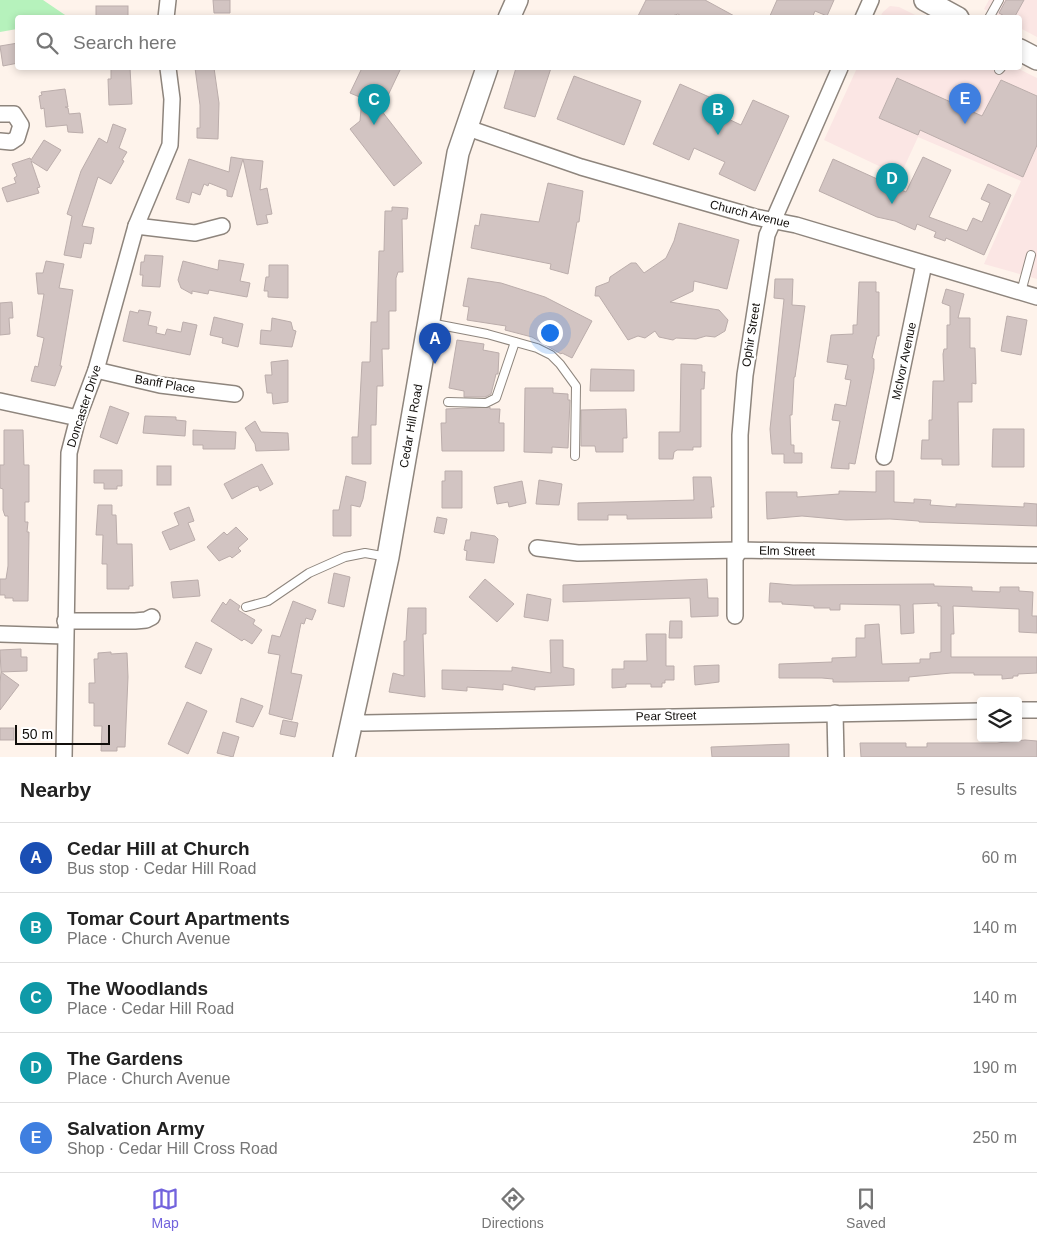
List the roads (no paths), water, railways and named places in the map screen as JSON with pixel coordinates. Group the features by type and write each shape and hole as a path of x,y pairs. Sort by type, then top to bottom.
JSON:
{"street":[{"path":"166,15 168,0"},
{"path":"510,15 516,0"},
{"path":"864,15 871,0"},
{"path":"925,0 952,15"},
{"path":"1022,51 1037,59"},
{"name":"Doncaster Drive","path":"64,757 67,469 72,435 96,370 136,226 170,145 172,99 168,70"},
{"name":"Cedar Hill Road","path":"344,757 388,557 458,153 465,127 486,70"},
{"name":"Ophir Street","path":"735,616 735,558 740,550 740,435 745,376 767,235 839,70"},
{"path":"0,114 14,114 21,125 17,138 11,142 0,141"},
{"name":"Church Avenue","path":"465,127 581,167 773,221 796,225 1037,297"},
{"path":"136,226 195,233 222,226"},
{"name":"McIvor Avenue","path":"884,457 924,264"},
{"name":"Banff Place","path":"96,370 160,385 235,394"},
{"path":"0,401 78,418"},
{"name":"Elm Street","path":"537,548 578,553 740,550 1037,555"},
{"path":"0,634 146,620 152,617"},
{"path":"1022,710 1037,710"},
{"name":"Pear Street","path":"352,721 364,723 977,711"},
{"path":"835,713 836,757"}],"lane":[{"path":"991,15 999,0"},
{"path":"1021,292 1031,255"},
{"path":"428,322 463,328 537,348 551,355 576,386 575,456"},
{"path":"448,402 480,403 496,398 515,342"},
{"path":"246,606 268,601 309,573 346,557 366,553 388,557"}],"place":[{"name":"Salvation Army","path":"965,124"},
{"name":"The Woodlands","path":"374,125"},
{"name":"Tomar Court Apartments","path":"718,135"},
{"name":"The Gardens","path":"892,204"},
{"name":"Cedar Hill at Church","path":"435,364"}]}
